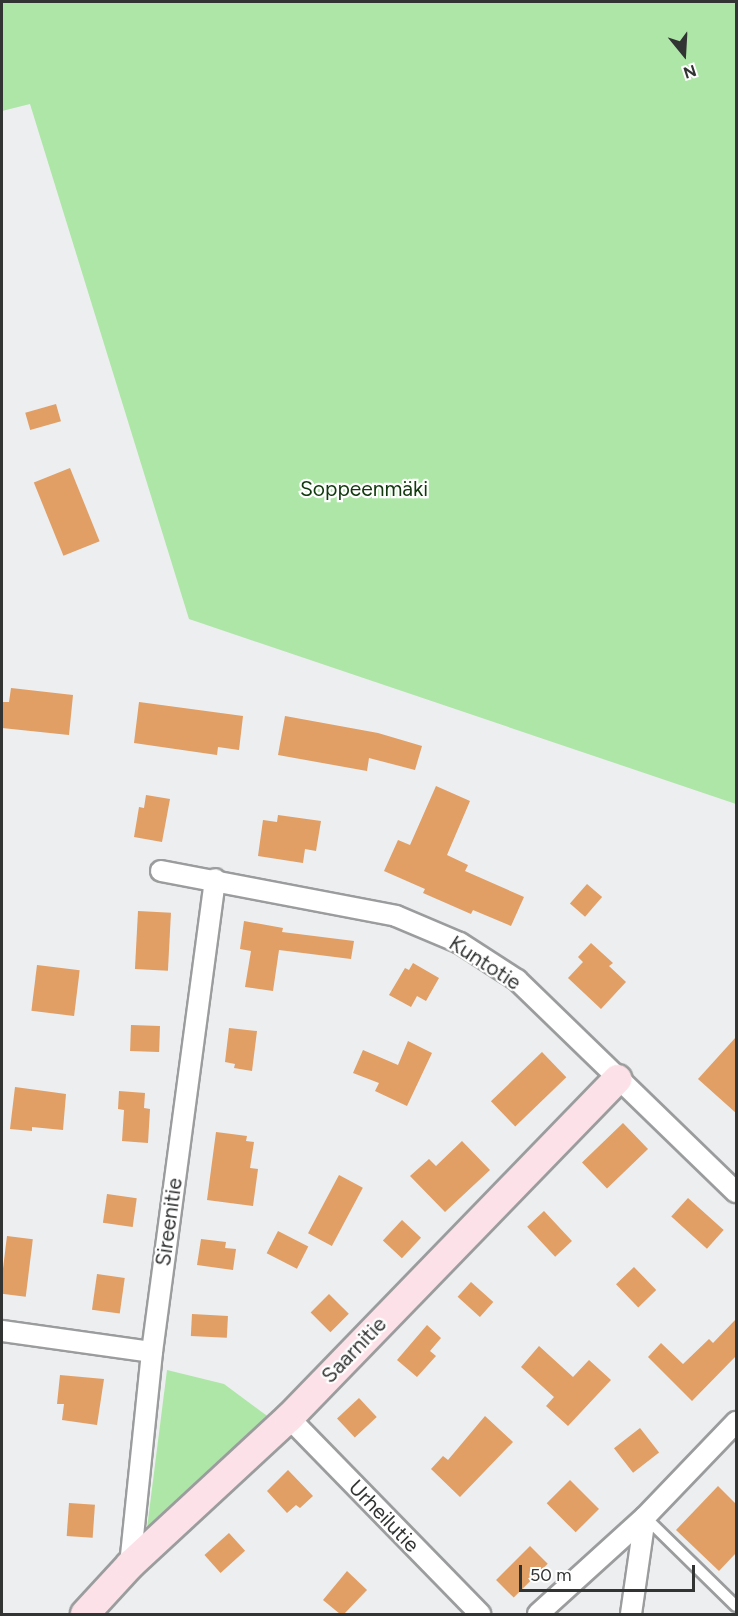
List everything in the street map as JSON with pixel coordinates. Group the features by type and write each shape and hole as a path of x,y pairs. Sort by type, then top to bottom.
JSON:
{"street":[{"name":"Kuntotie","path":"161,871 215,879 396,916 460,943 516,980 736,1192"},
{"name":"Sireenitie","path":"130,1565 152,1352 215,879"},
{"name":"Saarnitie","path":"85,1614 130,1565 289,1418 618,1079"},
{"path":"2,1331 152,1352"},
{"name":"Urheilutie","path":"289,1418 480,1614"},
{"path":"538,1614 645,1517 736,1422"},
{"path":"631,1614 645,1517"}],"lane":[{"path":"645,1517 736,1606"}],"green space":[{"name":"Soppeenmäki","path":"2,2 736,2 736,804 189,619 30,104 2,111"},
{"path":"167,1370 224,1384 270,1418 144,1552"}],"building":[{"path":"56,404 61,421 30,430 25,413"},
{"path":"70,468 100,541 63,556 34,483"},
{"path":"11,688 73,695 69,735 2,728 2,702 9,702"},
{"path":"139,702 243,716 239,750 218,747 217,755 134,743"},
{"path":"285,716 378,733 422,746 415,770 369,758 367,771 278,755"},
{"path":"436,786 470,801 447,855 468,865 465,871 524,897 511,926 473,910 471,914 423,893 425,889 384,871 398,840 410,845"},
{"path":"146,795 170,799 162,842 134,837 139,807 144,808"},
{"path":"278,815 321,821 316,851 305,849 303,863 258,856 263,820 277,822"},
{"path":"587,884 602,897 585,917 570,904"},
{"path":"138,911 171,913 168,971 135,969"},
{"path":"244,921 283,928 282,932 354,941 351,959 279,950 273,991 245,987 251,951 240,949"},
{"path":"591,943 613,963 609,966 626,982 601,1009 568,978 583,962 578,957"},
{"path":"413,963 439,978 426,1001 417,996 411,1007 389,995 405,968 409,970"},
{"path":"37,965 80,970 74,1016 31,1011"},
{"path":"131,1025 160,1026 159,1052 130,1051"},
{"path":"229,1028 257,1031 252,1071 234,1068 235,1064 225,1062"},
{"path":"736,1037 736,1113 698,1079"},
{"path":"408,1041 432,1053 407,1106 375,1091 379,1083 353,1073 363,1050 398,1065"},
{"path":"542,1052 566,1077 515,1126 491,1101"},
{"path":"15,1087 66,1094 63,1130 32,1127 32,1131 10,1129"},
{"path":"119,1091 145,1093 144,1108 150,1109 148,1143 122,1141 124,1110 118,1109"},
{"path":"623,1123 648,1149 607,1188 582,1163"},
{"path":"216,1132 247,1136 246,1141 254,1142 250,1168 258,1169 253,1206 207,1200"},
{"path":"462,1141 490,1170 445,1212 410,1176 429,1159 436,1166"},
{"path":"339,1175 363,1188 332,1246 308,1233"},
{"path":"107,1194 137,1198 133,1227 103,1223"},
{"path":"688,1198 724,1230 707,1249 671,1217"},
{"path":"544,1211 572,1241 555,1257 527,1227"},
{"path":"402,1220 421,1238 402,1258 383,1240"},
{"path":"278,1231 308,1246 297,1269 267,1253"},
{"path":"7,1236 33,1239 26,1297 2,1294"},
{"path":"201,1239 226,1242 225,1248 236,1249 233,1270 197,1265"},
{"path":"634,1267 656,1290 638,1307 616,1284"},
{"path":"97,1274 125,1278 120,1314 92,1310"},
{"path":"471,1282 493,1302 480,1317 458,1297"},
{"path":"329,1294 349,1314 330,1332 311,1312"},
{"path":"192,1314 228,1316 227,1338 191,1336"},
{"path":"736,1319 736,1356 692,1401 648,1357 661,1343 683,1364 709,1339 713,1343"},
{"path":"427,1325 441,1338 430,1351 436,1356 417,1377 397,1360"},
{"path":"539,1346 573,1377 589,1360 611,1380 568,1426 546,1406 554,1397 521,1367"},
{"path":"60,1375 104,1379 97,1425 62,1420 64,1404 57,1404"},
{"path":"359,1398 377,1417 355,1437 337,1418"},
{"path":"485,1416 513,1442 460,1497 431,1469 443,1456 448,1460"},
{"path":"640,1428 659,1452 633,1473 614,1448"},
{"path":"288,1470 313,1496 300,1508 296,1505 287,1513 267,1491"},
{"path":"570,1480 599,1509 576,1532 547,1503"},
{"path":"718,1486 736,1504 736,1553 719,1571 676,1530"},
{"path":"69,1503 95,1505 93,1538 67,1536"},
{"path":"229,1533 245,1551 221,1573 204,1555"},
{"path":"530,1546 548,1564 514,1598 496,1580"},
{"path":"347,1571 367,1590 344,1614 340,1614 323,1600"}]}
